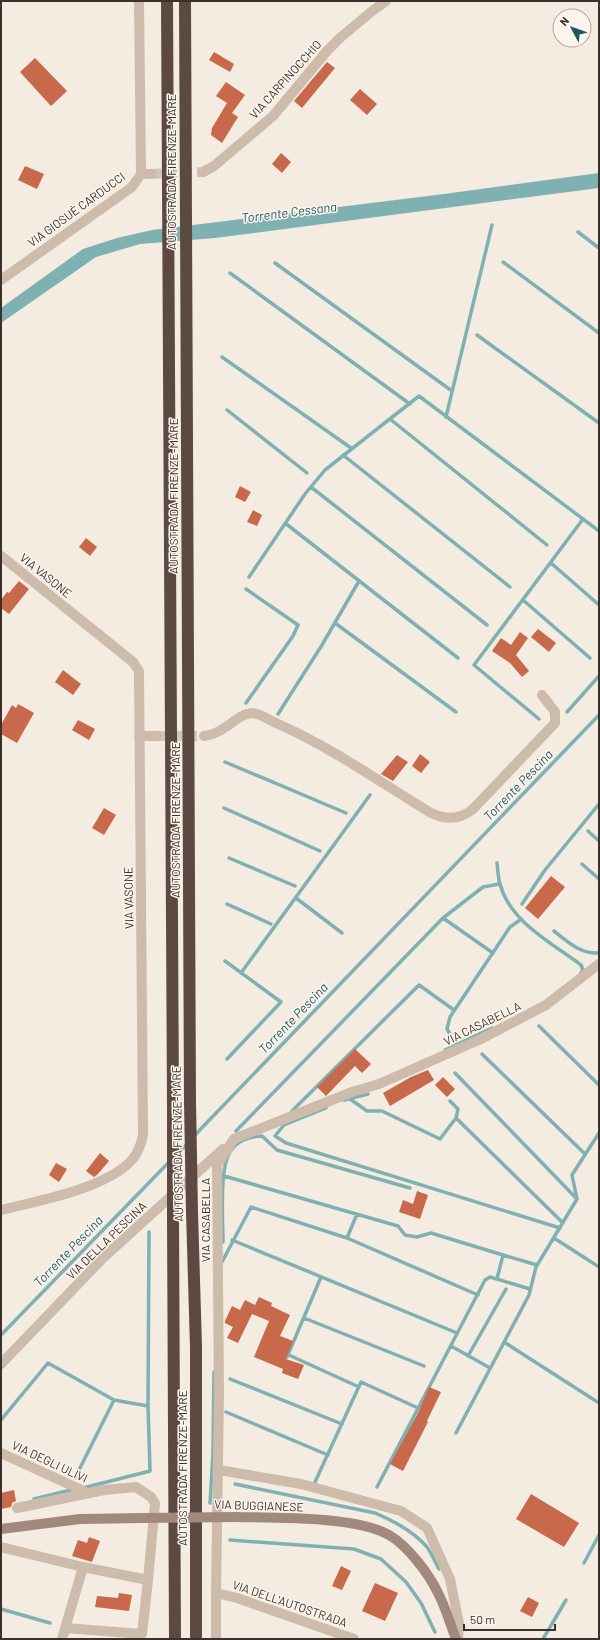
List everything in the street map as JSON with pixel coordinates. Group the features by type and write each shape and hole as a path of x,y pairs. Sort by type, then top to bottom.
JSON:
{"highway":[{"name":"AUTOSTRADA FIRENZE-MARE","path":"167,1 175,1639"},
{"name":"AUTOSTRADA FIRENZE-MARE","path":"185,1 190,1102 196,1347 196,1639"}],"main road":[{"name":"VIA BUGGIANESE","path":"1,1528 80,1519 235,1517 342,1522 369,1527 389,1535 401,1544 426,1574 438,1593 457,1639"}],"street":[{"name":"VIA GIOSUÈ CARDUCCI","path":"1,280 132,187 141,174 139,1"},
{"name":"VIA CARPINOCCHIO","path":"203,172 219,162 273,116 336,41 386,1"},
{"path":"141,174 152,174"},
{"name":"VIA VASONE","path":"1,556 136,665 139,671 143,1135 140,1146 131,1162 114,1174 85,1187 1,1210"},
{"path":"204,736 222,731 246,714 254,713 288,728 331,751 431,814 445,818 452,818 473,810 555,723 555,712 542,695"},
{"path":"139,736 157,736"},
{"name":"VIA CASABELLA","path":"216,1592 219,1470 217,1165 234,1139 352,1092 379,1084 481,1039 546,1005 599,964"},
{"name":"VIA DELLA PESCINA","path":"1,1364 103,1258 234,1139"},
{"name":"VIA DEGLI ULIVI","path":"1,1453 88,1493"},
{"name":"VIA BUGGIANESE","path":"219,1470 302,1484 401,1511 427,1528 450,1579 459,1624 457,1639"},
{"name":"VIA DEGLI ULIVI","path":"17,1508 104,1490 136,1487 151,1497 155,1503 142,1634 65,1628"},
{"path":"1,1547 83,1567 148,1580"},
{"path":"62,1639 83,1567"},
{"name":"VIA DELL'AUTOSTRADA","path":"216,1639 216,1592 354,1639"}],"water":[{"path":"599,173 599,188 215,238 140,244 96,257 1,323 1,308 83,249 117,238 152,230 444,194"}],"building":[{"path":"214,52 234,64 230,72 209,60"},
{"path":"35,58 67,91 51,106 20,72"},
{"path":"327,62 335,68 302,108 294,101"},
{"path":"226,82 245,95 232,113 238,117 222,143 211,135 212,128 227,103 216,96"},
{"path":"360,89 377,104 367,115 350,100"},
{"path":"281,153 291,162 282,173 272,164"},
{"path":"25,166 44,174 37,189 18,180"},
{"path":"240,486 251,492 245,502 235,497"},
{"path":"253,510 262,515 257,526 247,522"},
{"path":"86,538 97,547 90,556 79,547"},
{"path":"19,581 29,589 9,614 1,608 1,600"},
{"path":"538,629 556,643 549,652 531,637"},
{"path":"520,632 528,638 516,655 529,671 522,677 510,663 492,651 501,638 511,645"},
{"path":"63,670 81,684 73,695 55,682"},
{"path":"18,704 34,713 17,743 1,734 1,725 12,705 16,708"},
{"path":"78,720 95,729 89,740 72,730"},
{"path":"420,754 430,762 421,773 412,766"},
{"path":"397,755 408,762 393,781 381,774"},
{"path":"104,808 116,815 104,835 92,828"},
{"path":"551,876 565,887 538,919 525,908"},
{"path":"355,1049 371,1064 362,1073 355,1066 326,1096 317,1087"},
{"path":"428,1070 434,1080 390,1106 383,1093 411,1077"},
{"path":"443,1077 455,1089 447,1097 435,1085"},
{"path":"100,1153 109,1161 94,1177 86,1171"},
{"path":"56,1163 67,1169 59,1182 49,1175"},
{"path":"417,1191 428,1195 420,1219 399,1212 403,1200 413,1204"},
{"path":"259,1297 272,1303 271,1306 290,1315 280,1336 293,1341 286,1359 304,1365 298,1379 282,1373 283,1369 254,1357 269,1321 252,1314 238,1343 227,1338 233,1327 225,1323 225,1321 232,1306 240,1310 245,1300 255,1305"},
{"path":"429,1387 441,1392 427,1421 428,1422 403,1471 390,1464 418,1413"},
{"path":"14,1490 16,1501 12,1503 11,1507 1,1509 1,1493"},
{"path":"531,1494 579,1523 564,1547 516,1519"},
{"path":"89,1537 100,1541 92,1562 72,1556 78,1540 87,1543"},
{"path":"341,1566 351,1571 342,1590 332,1586"},
{"path":"375,1583 398,1593 385,1621 362,1611"},
{"path":"119,1593 132,1595 129,1611 95,1607 97,1596 118,1598"},
{"path":"528,1597 539,1603 532,1617 520,1611"}],"waterway":[{"path":"446,417 492,225"},
{"path":"578,232 599,248"},
{"path":"503,262 599,333"},
{"path":"275,263 452,391"},
{"path":"230,273 410,404"},
{"path":"477,335 599,423"},
{"path":"222,357 351,448"},
{"path":"249,577 305,494 325,470 419,396 599,531"},
{"path":"227,410 307,473"},
{"path":"390,419 547,545"},
{"path":"343,455 510,587"},
{"path":"311,487 487,625"},
{"path":"539,719 474,665 583,519"},
{"path":"285,523 458,658"},
{"path":"551,563 599,605"},
{"path":"278,714 322,645 359,581"},
{"path":"246,589 298,625 293,636 246,703"},
{"path":"523,600 590,658"},
{"path":"335,623 456,712"},
{"path":"567,712 599,676"},
{"name":"Torrente Pescina","path":"194,1136 599,715"},
{"path":"225,762 346,813"},
{"path":"241,973 370,795"},
{"path":"522,904 545,870 599,804"},
{"path":"224,808 320,851"},
{"path":"588,831 599,841"},
{"path":"229,858 295,886"},
{"path":"497,863 500,884 505,897 513,910 522,921 545,940 581,965 583,970 581,973"},
{"path":"582,864 599,879"},
{"path":"236,1131 443,918 483,887 499,884"},
{"path":"296,898 342,933"},
{"path":"227,904 271,924"},
{"path":"443,918 493,953"},
{"path":"456,1044 447,1029 450,1017 510,927 520,920"},
{"path":"554,931 569,943 586,952 599,953"},
{"path":"225,961 281,1002 227,1059"},
{"path":"292,1111 419,985 454,1010"},
{"path":"539,1026 599,1085"},
{"path":"445,1050 492,1028"},
{"path":"482,1054 585,1154"},
{"path":"455,1073 577,1199"},
{"path":"344,1100 368,1094"},
{"path":"350,1099 367,1111 382,1111 440,1139 456,1118 458,1109 450,1101"},
{"path":"326,1108 284,1125 275,1136 286,1143 560,1228"},
{"path":"456,1118 563,1223"},
{"path":"456,1433 529,1295 536,1267 577,1199 572,1175 599,1133"},
{"path":"223,1242 222,1196 224,1170 230,1152 236,1145 248,1138 262,1136 277,1150 410,1188"},
{"name":"Torrente Pescina","path":"176,1155 187,1144"},
{"name":"Torrente Pescina","path":"1,1335 170,1161"},
{"path":"224,1176 398,1226 405,1235 417,1237 431,1233 503,1255"},
{"path":"222,1262 251,1207 347,1238 478,1295"},
{"path":"347,1238 357,1214"},
{"path":"83,1488 150,1471 148,1406 149,1232"},
{"path":"554,1238 599,1267"},
{"path":"232,1240 457,1333"},
{"path":"497,1279 503,1255 537,1265"},
{"path":"287,1357 321,1277"},
{"path":"377,1487 485,1280 490,1277 530,1289"},
{"path":"468,1356 506,1289"},
{"path":"304,1318 424,1366"},
{"path":"504,1342 599,1403"},
{"path":"451,1346 490,1368"},
{"path":"291,1356 359,1387"},
{"path":"1,1420 48,1363 114,1400 148,1406"},
{"path":"210,1503 213,1453 214,1372"},
{"path":"230,1379 342,1424"},
{"path":"315,1482 361,1382 418,1408"},
{"path":"75,1478 114,1400"},
{"path":"226,1412 328,1455"},
{"path":"235,1484 375,1513 396,1523 422,1541 439,1569"},
{"path":"34,1499 75,1489"},
{"path":"584,1563 599,1535"},
{"path":"230,1540 354,1549 381,1559 406,1582 421,1603 435,1632"},
{"path":"543,1639 566,1600"},
{"path":"1,1609 50,1623"}],"tunnel":[{"path":"152,174 203,172"},
{"path":"157,736 204,736"}],"water label":[{"name":"Torrente Cessana","path":"289,212"}]}
